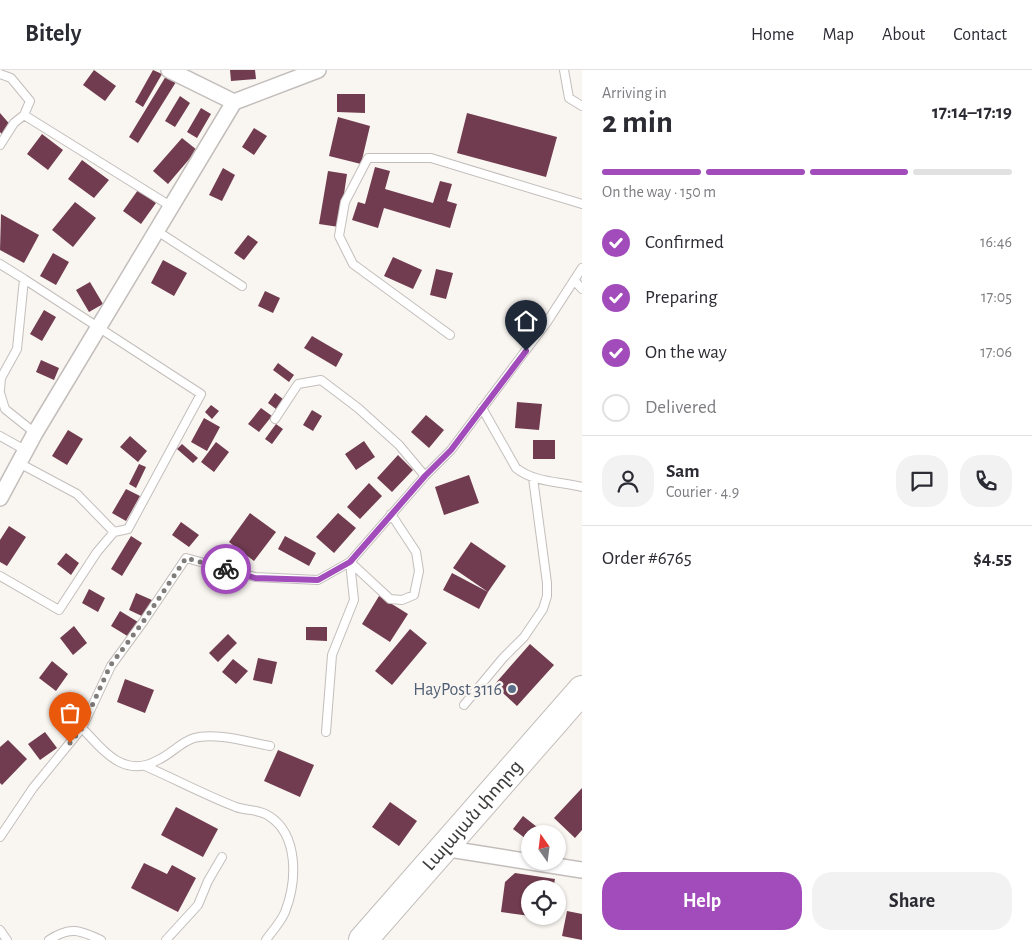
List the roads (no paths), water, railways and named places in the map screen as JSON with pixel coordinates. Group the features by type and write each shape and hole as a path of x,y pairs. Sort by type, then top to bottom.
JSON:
{"highway":[{"name":"Լալայան փողոց","path":"363,940 582,690"}],"street":[{"path":"169,70 234,102"},
{"path":"0,498 35,433 234,102 318,70"},
{"path":"443,848 582,870"}],"lane":[{"path":"564,70 569,98 582,106"},
{"path":"0,74 11,78 30,101 24,116 14,123 0,145"},
{"path":"24,116 172,207"},
{"path":"450,335 353,264 339,236 346,202 368,158 431,158 582,204"},
{"path":"157,231 242,286"},
{"path":"0,264 201,394 128,529 114,532 97,552 59,610 0,576"},
{"path":"0,837 33,788 82,728 110,666 143,622 186,558 255,578 318,580 350,562 425,476 451,450 547,322 582,268"},
{"path":"24,279 16,348 1,378 0,392 5,409 35,433"},
{"path":"574,280 582,290"},
{"path":"275,419 298,384 322,380 358,408 399,445 425,476"},
{"path":"482,408 516,468 524,475 582,487"},
{"path":"0,436 22,457 78,494 114,532"},
{"path":"464,704 503,658 524,637 543,609 547,596 548,583 533,478"},
{"path":"350,562 390,599 402,600 414,595 419,571 416,552 392,514"},
{"path":"326,732 332,655 354,600 350,562"},
{"path":"82,728 106,753 122,764 132,767 145,766 195,738 221,737 270,746"},
{"path":"145,766 238,807 260,812 269,816 280,825 288,839 293,876 285,914 266,940"},
{"path":"166,940 198,905 208,881 222,857"},
{"path":"0,930 7,940"},
{"path":"49,940 69,930 81,931 101,940"}],"place":[{"name":"HayPost 3116","path":"512,689"}]}
